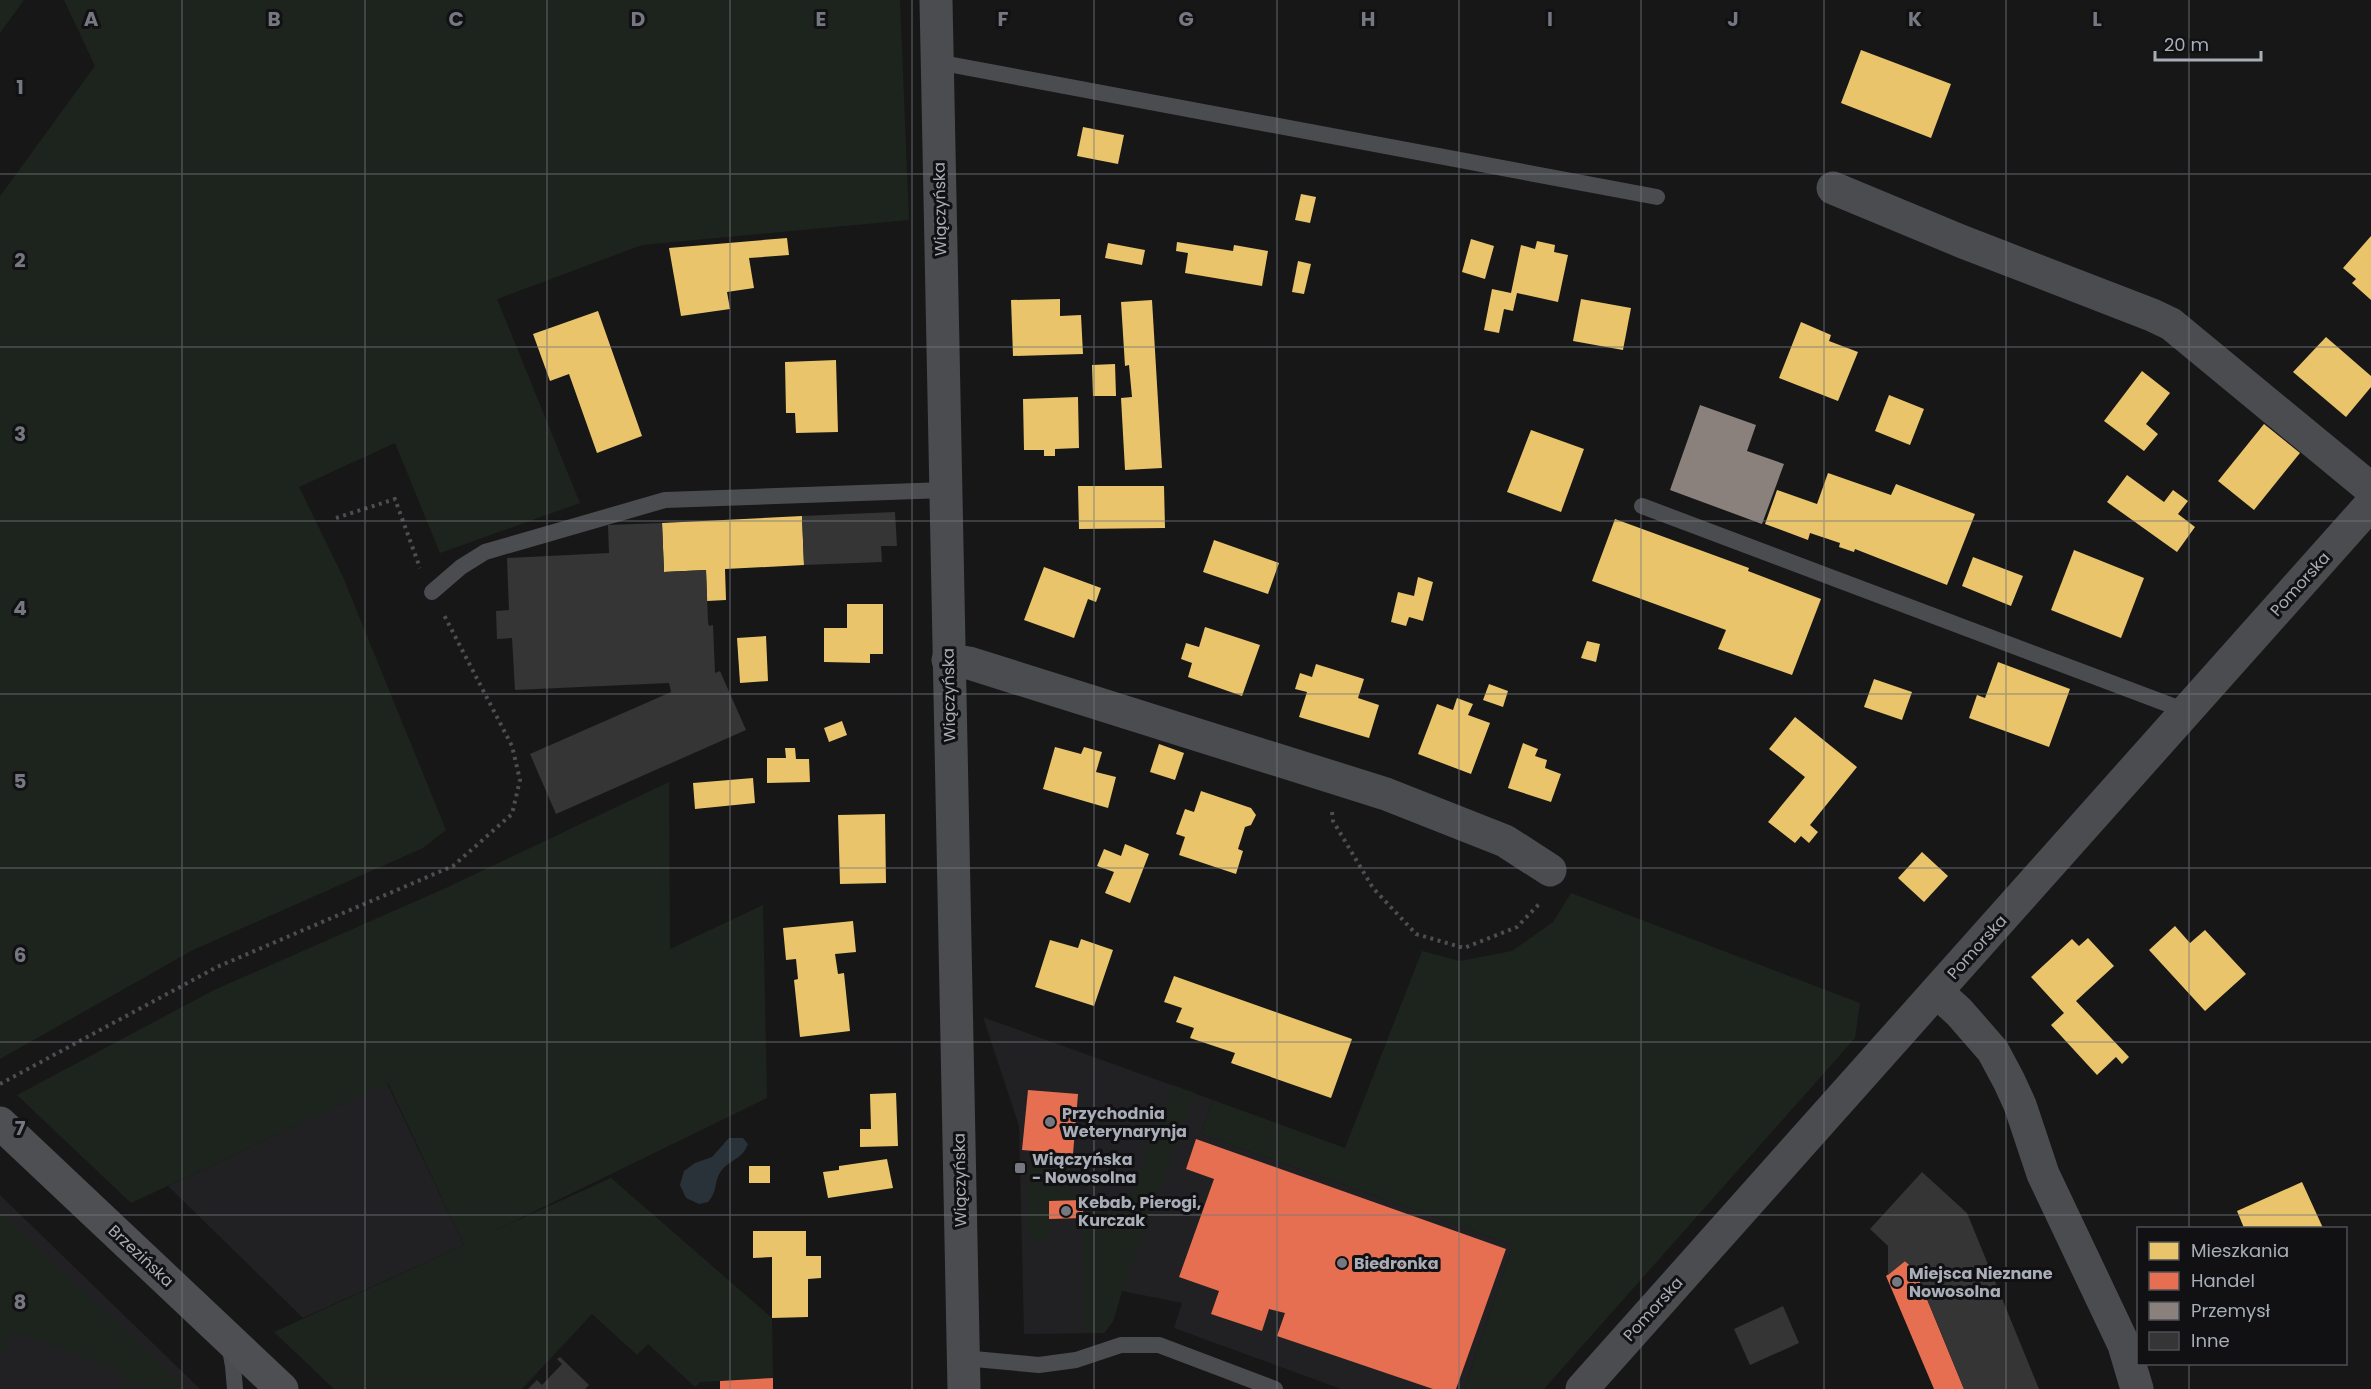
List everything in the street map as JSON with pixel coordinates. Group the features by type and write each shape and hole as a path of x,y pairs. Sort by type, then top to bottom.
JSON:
{"main road":[{"name":"Brzezińska","path":"0,1123 282,1389"}],"street":[{"name":"Wiączyńska","path":"936,0 963,1373"},
{"path":"1833,188 2171,324 2371,489"},
{"name":"Pomorska","path":"1582,1389 2371,504"},
{"path":"948,660 980,666 1386,794 1505,841 1550,870"},
{"path":"1936,992 1959,1012 1987,1043 2009,1081 2020,1105 2043,1174 2124,1345 2137,1389"}],"lane":[{"path":"937,62 1657,197"},
{"path":"432,592 461,567 485,552 664,500 945,490"},
{"path":"1642,506 2186,711"},
{"path":"227,1338 235,1389"},
{"path":"963,1373 1076,1360 1121,1344 1159,1345 1275,1389"}],"path":[{"path":"0,1084 217,967 453,866 512,814 520,780 512,746 421,572 396,499 336,518"},
{"path":"1323,775 1334,820 1373,888 1416,934 1464,948 1517,927 1548,895 1550,870"}],"shaded area":[{"path":"0,0 24,0 0,33"},
{"path":"64,0 900,0 909,220 642,245 497,299 580,503 440,553 395,443 299,487 343,577 446,830 423,848 193,950 0,1059 0,196 95,66"},
{"path":"669,782 670,949 763,905 767,1098 496,1230 611,1178 772,1318 773,1378 700,1382 695,1387 648,1344 637,1355 592,1314 522,1389 334,1389 274,1332 464,1245 388,1083 131,1203 17,1095 214,990 448,887"},
{"path":"1571,893 1860,1003 1855,1038 1544,1389 1464,1389 1513,1245 1201,1134 1213,1100 1345,1148 1422,951 1460,961 1512,951 1553,922"},
{"path":"983,1017 1213,1100 1201,1134 1513,1245 1464,1389 1341,1389 1174,1328 1182,1303 1122,1291 1113,1321 1104,1333 1024,1334 1019,1126"},
{"path":"387,1083 464,1245 303,1318 168,1186"},
{"path":"1172,1085 1195,1093 1113,1321 1104,1333 1089,1332 1084,1328 1082,1200 1049,1201 1049,1238 1029,1242 1029,1151 1077,1155 1069,1192 1126,1213"},
{"path":"729,1138 743,1138 748,1144 743,1153 721,1171 715,1190 708,1202 699,1204 686,1198 680,1185 684,1171 695,1163 712,1157"},
{"path":"0,1195 200,1389 0,1389"},
{"path":"0,1212 186,1389 143,1389 134,1381 126,1389 120,1389 126,1374 13,1330 3,1355 0,1353"}],"building: Mieszkania":[{"path":"1861,50 1951,84 1931,138 1841,103"},
{"path":"1083,127 1124,135 1118,164 1077,156"},
{"path":"1301,194 1316,197 1310,223 1295,220"},
{"path":"2371,236 2371,300 2352,283 2356,279 2343,268"},
{"path":"787,238 789,255 749,258 754,288 727,292 730,309 681,316 669,248"},
{"path":"1471,239 1494,246 1485,279 1462,272"},
{"path":"1537,241 1555,245 1554,252 1568,255 1558,302 1517,293 1513,311 1504,309 1499,333 1484,330 1492,289 1511,293 1521,245 1535,249"},
{"path":"1177,242 1233,251 1234,245 1268,251 1262,286 1185,273 1188,253 1176,251"},
{"path":"1108,243 1145,250 1142,265 1105,258"},
{"path":"1298,261 1311,264 1304,294 1292,292"},
{"path":"1060,299 1060,316 1081,315 1083,354 1013,356 1011,300"},
{"path":"1581,299 1631,308 1623,350 1573,341"},
{"path":"1152,300 1162,468 1125,470 1121,398 1132,397 1129,365 1125,366 1121,302"},
{"path":"598,311 642,436 597,453 569,374 550,381 533,334"},
{"path":"1801,322 1831,335 1829,341 1858,352 1838,401 1779,378"},
{"path":"2326,337 2371,376 2371,387 2346,417 2293,372"},
{"path":"836,360 838,432 796,433 795,413 786,413 785,362"},
{"path":"1115,364 1116,396 1093,396 1092,365"},
{"path":"2142,371 2170,393 2146,424 2158,434 2144,451 2104,421"},
{"path":"1889,395 1924,409 1910,445 1875,431"},
{"path":"1078,397 1079,448 1055,449 1055,456 1044,456 1044,450 1024,450 1023,399"},
{"path":"2264,424 2300,453 2254,510 2218,481"},
{"path":"1531,430 1584,449 1561,512 1507,492"},
{"path":"1828,473 1891,495 1896,484 1975,514 1947,585 1855,549 1854,552 1839,547 1840,543 1810,533 1808,540 1765,524 1777,490 1817,504"},
{"path":"2127,475 2164,502 2173,490 2188,501 2178,514 2195,527 2177,552 2107,502"},
{"path":"1078,486 1164,486 1165,528 1079,529"},
{"path":"802,516 804,565 725,569 726,600 707,601 706,570 664,572 662,523"},
{"path":"1615,519 1749,568 1748,571 1821,599 1792,675 1718,649 1726,630 1592,581"},
{"path":"1214,540 1279,563 1268,594 1203,572"},
{"path":"2074,550 2144,578 2121,638 2051,610"},
{"path":"1973,557 2023,576 2011,606 1962,586"},
{"path":"1044,567 1101,588 1096,602 1088,599 1074,638 1024,620"},
{"path":"1418,577 1433,582 1423,621 1409,617 1406,626 1391,622 1398,592 1414,596"},
{"path":"847,604 883,604 883,654 870,654 870,663 824,662 824,628 847,628"},
{"path":"1205,627 1260,645 1242,696 1188,677 1192,663 1181,659 1186,643 1199,647"},
{"path":"766,636 768,681 740,683 737,638"},
{"path":"1587,641 1600,644 1596,662 1581,658"},
{"path":"1998,662 2070,689 2049,747 1969,718 1977,695 1985,698"},
{"path":"1316,664 1364,679 1358,698 1379,705 1369,738 1299,717 1307,692 1295,689 1300,673 1312,677"},
{"path":"1874,679 1912,692 1902,720 1864,707"},
{"path":"1489,684 1508,691 1503,707 1483,700"},
{"path":"1457,698 1473,704 1468,715 1490,723 1471,774 1418,754 1437,704 1453,710"},
{"path":"1795,717 1857,767 1810,825 1818,832 1809,843 1801,836 1795,843 1768,822 1805,777 1769,749"},
{"path":"842,721 847,735 829,742 824,728"},
{"path":"1523,743 1538,749 1535,756 1547,760 1545,768 1561,774 1551,802 1508,788"},
{"path":"1159,744 1184,753 1175,780 1150,772"},
{"path":"1055,747 1081,754 1084,747 1102,752 1096,772 1116,777 1108,808 1043,789"},
{"path":"785,748 795,748 796,759 809,759 810,782 767,783 767,758 786,758"},
{"path":"753,778 755,803 695,809 693,783"},
{"path":"1201,791 1251,808 1256,815 1251,825 1245,827 1238,849 1243,851 1236,874 1179,855 1185,837 1176,834 1185,809 1194,812"},
{"path":"885,814 886,883 840,884 838,815"},
{"path":"1125,844 1149,854 1130,903 1105,893 1114,872 1097,866 1104,849 1121,856"},
{"path":"1922,852 1948,876 1924,902 1898,878"},
{"path":"853,921 856,952 835,954 838,974 844,973 850,1031 800,1037 794,980 798,979 796,959 786,960 783,928"},
{"path":"2175,926 2190,943 2205,930 2246,974 2205,1011 2149,950"},
{"path":"2088,938 2114,966 2076,1001 2129,1057 2122,1064 2116,1057 2097,1075 2051,1025 2064,1013 2031,977 2072,939 2079,946"},
{"path":"1081,939 1113,950 1094,1006 1035,987 1050,940 1078,948"},
{"path":"1174,976 1352,1039 1331,1098 1231,1063 1235,1053 1190,1038 1194,1028 1176,1022 1182,1008 1164,1002"},
{"path":"896,1093 898,1146 860,1147 860,1129 871,1129 870,1094"},
{"path":"887,1159 893,1188 828,1198 823,1172 839,1170 839,1166"},
{"path":"749,1166 770,1166 770,1183 749,1183"},
{"path":"2302,1182 2323,1227 2244,1227 2237,1211"},
{"path":"753,1231 806,1231 806,1256 821,1256 821,1278 808,1279 808,1317 772,1318 772,1257 753,1258"}],"building: Handel":[{"name":"Przychodnia Weterynarynja","path":"1028,1090 1078,1094 1073,1154 1022,1150"},
{"name":"Biedronka","path":"1196,1139 1506,1249 1456,1389 1433,1389 1277,1336 1285,1313 1269,1309 1262,1331 1211,1314 1219,1291 1179,1277 1214,1179 1186,1169"},
{"path":"1083,1200 1083,1218 1049,1219 1049,1201"},
{"path":"1905,1261 1915,1270 1964,1389 1934,1389 1886,1276"},
{"path":"773,1378 773,1389 720,1389 720,1381"}],"building: Przemysł":[{"path":"1700,405 1756,425 1747,451 1784,464 1762,524 1670,490"}],"building: Inne":[{"path":"895,512 897,546 881,546 882,562 804,565 802,516"},
{"path":"662,523 664,572 706,570 708,622 709,626 713,625 715,673 720,671 746,730 556,814 530,754 671,692 669,683 515,690 512,638 497,639 496,611 509,610 507,558 609,553 608,525"},
{"path":"1922,1172 1967,1213 2039,1389 1964,1389 1915,1270 1905,1261 1888,1275 1888,1246 1870,1229"},
{"path":"1783,1306 1799,1343 1750,1365 1734,1329"},
{"path":"560,1357 589,1385 585,1389 528,1389 537,1380 542,1385 562,1364 557,1359"}],"place":[{"name":"Przychodnia Weterynarynja","path":"1050,1122"},
{"name":"Wiączyńska - Nowosolna","path":"1020,1168"},
{"name":"Kebab, Pierogi, Kurczak","path":"1066,1211"},
{"name":"Biedronka","path":"1342,1263"},
{"name":"Miejsca Nieznane Nowosolna","path":"1897,1282"}]}
